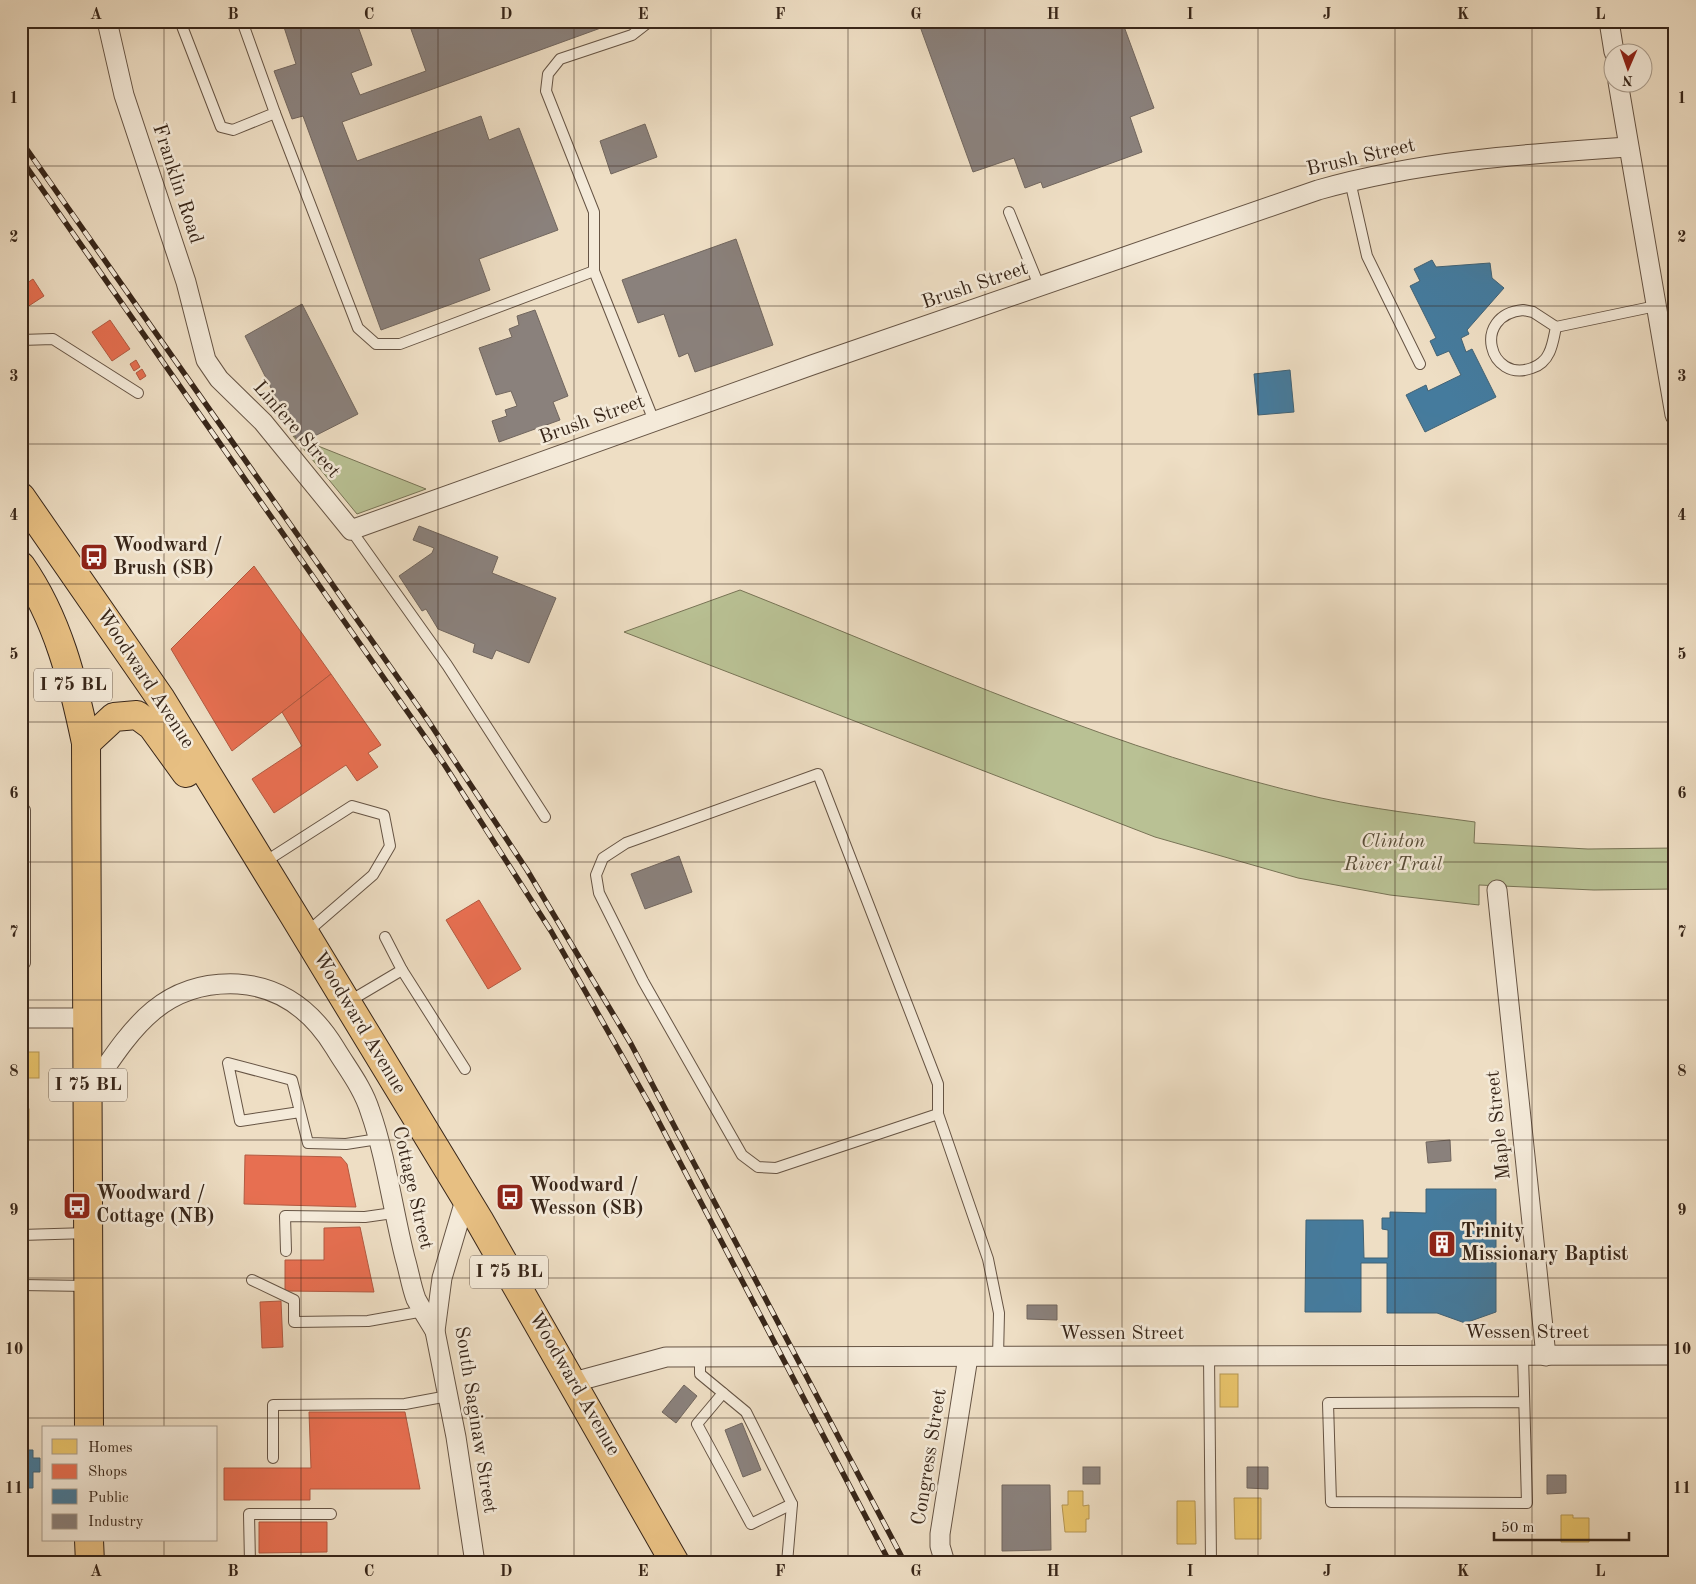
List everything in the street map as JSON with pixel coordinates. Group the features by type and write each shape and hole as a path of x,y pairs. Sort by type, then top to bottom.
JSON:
{"main road":[{"name":"Woodward Avenue","path":"21,497 161,699 306,934 466,1197 574,1382 675,1563"},
{"name":"I 75 BL","path":"21,566 44,604 55,628 69,668 86,743 89,1426"},
{"path":"86,743 114,717 136,715 152,726 219,819 262,864"},
{"path":"90,1542 90,1563"}],"street":[{"name":"Franklin Road","path":"107,21 124,95 186,282 206,360"},
{"path":"1609,21 1612,42"},
{"path":"1620,92 1675,415"},
{"name":"Brush Street","path":"351,530 654,421 1040,288 1276,203 1350,181 1459,160 1628,147"},
{"name":"Linfere Street","path":"206,360 219,379 263,422 351,530"},
{"name":"Maple Street","path":"1497,890 1546,1356"},
{"name":"Cottage Street","path":"88,1093 128,1034 154,1009 169,999 201,987 249,985 276,992 292,1000 316,1021 365,1098 378,1139 393,1213 416,1298 435,1332"},
{"path":"21,1018 88,1018"},
{"name":"South Saginaw Street","path":"466,1197 442,1278 435,1332 448,1396 475,1563"},
{"name":"Wessen Street","path":"574,1382 666,1357 1675,1356"},
{"name":"Congress Street","path":"945,1563 940,1546 940,1534 968,1357"}],"lane":[{"path":"180,21 221,127 233,130 274,113"},
{"path":"242,21 274,113 358,328 376,344 400,344 594,271"},
{"path":"650,21 632,34 560,59 548,74 546,91 594,212 594,271 654,421"},
{"path":"1350,181 1367,256 1420,364"},
{"path":"1009,212 1040,288"},
{"path":"1556,327 1549,354 1535,368 1516,370 1499,362 1494,354 1491,344 1496,323 1512,311 1523,310 1533,312 1556,327 1656,306"},
{"path":"21,340 53,338 138,393"},
{"path":"351,530 446,665 546,817"},
{"path":"938,1114 776,1168 758,1167 742,1155 643,982 599,893 596,875 603,858 626,843 818,774 938,1084 938,1114 988,1260 999,1313 998,1357"},
{"path":"262,864 352,806 384,815 390,846 374,875 306,934"},
{"path":"21,810 25,810 25,963 21,963"},
{"path":"385,937 402,970 465,1069"},
{"path":"347,1002 402,970"},
{"path":"300,1112 240,1121 228,1063 292,1080 308,1143 346,1144 378,1139"},
{"path":"286,1251 286,1216 365,1217 393,1213"},
{"path":"21,1235 88,1232"},
{"path":"252,1280 294,1300 294,1322 368,1321 424,1311"},
{"path":"21,1285 89,1286"},
{"path":"1209,1356 1211,1563"},
{"path":"1522,1356 1524,1402 1527,1503 1330,1502 1328,1403 1524,1402"},
{"path":"700,1357 700,1374 746,1412 792,1504 787,1563"},
{"path":"723,1393 697,1424 751,1524 792,1504"},
{"path":"273,1458 273,1404 405,1404 448,1396"},
{"path":"250,1563 249,1514 331,1514"}],"green space":[{"path":"293,436 426,489 357,514"},
{"name":"Clinton River Trail","path":"740,590 1027,706 1172,757 1246,779 1321,798 1379,809 1475,822 1474,843 1588,849 1675,848 1675,889 1594,890 1479,885 1479,905 1390,895 1298,878 1155,837 624,632"}],"building: Homes":[{"path":"21,1052 39,1052 39,1078 21,1078"},
{"path":"21,1109 29,1109 29,1140 21,1140"},
{"path":"1220,1374 1238,1374 1238,1407 1220,1407"},
{"path":"1068,1491 1083,1491 1083,1506 1089,1505 1089,1519 1086,1519 1086,1532 1065,1532 1062,1505 1068,1505"},
{"path":"1234,1498 1261,1498 1261,1539 1235,1539"},
{"path":"1177,1501 1195,1501 1196,1544 1177,1544"},
{"path":"1561,1515 1573,1515 1573,1518 1589,1518 1589,1542 1561,1542"}],"building: Shops":[{"path":"33,279 44,296 21,311 21,287"},
{"path":"110,320 130,349 112,361 92,332"},
{"path":"136,360 140,367 134,371 130,364"},
{"path":"142,369 146,376 140,380 136,373"},
{"path":"254,566 331,674 232,751 171,649"},
{"path":"331,674 381,745 368,753 378,767 357,781 346,765 274,813 252,779 302,746 282,712"},
{"path":"479,900 521,969 488,989 446,920"},
{"path":"245,1155 341,1157 347,1164 356,1207 244,1204"},
{"path":"360,1227 374,1292 285,1291 285,1260 324,1260 324,1228"},
{"path":"281,1301 283,1347 262,1348 260,1302"},
{"path":"309,1412 405,1412 420,1489 310,1489 310,1500 224,1500 224,1468 311,1468"},
{"path":"259,1522 327,1522 327,1552 259,1553"}],"building: Public":[{"path":"1432,260 1436,267 1490,263 1492,278 1504,288 1467,330 1469,334 1461,338 1466,352 1472,349 1496,397 1425,432 1406,395 1426,385 1428,391 1461,375 1449,351 1437,356 1430,341 1436,338 1410,286 1420,281 1414,269"},
{"path":"1290,370 1294,412 1258,415 1254,374"},
{"name":"Trinity Missionary Baptist","path":"1426,1189 1496,1189 1496,1312 1465,1323 1437,1313 1387,1313 1387,1263 1361,1263 1361,1312 1305,1312 1306,1220 1363,1220 1364,1258 1388,1258 1388,1230 1382,1229 1382,1218 1390,1218 1390,1212 1426,1213"},
{"path":"21,1450 33,1450 33,1458 40,1458 40,1472 33,1472 33,1488 21,1488"}],"building: Industry":[{"path":"282,21 356,21 372,65 351,73 360,95 426,71 408,21 620,21 342,122 357,161 481,116 489,140 519,128 558,230 479,259 490,290 381,330 303,116 292,119 274,71 296,64"},
{"path":"918,21 1122,21 1154,108 1130,117 1142,152 1043,188 1041,182 1025,188 1014,158 973,172"},
{"path":"645,124 657,157 611,174 600,141"},
{"path":"736,239 773,345 695,372 688,353 679,357 664,314 638,323 622,280"},
{"path":"302,304 358,414 299,444 245,336"},
{"path":"535,310 568,396 553,402 560,420 499,442 492,421 507,416 505,410 517,406 511,391 496,395 479,348 512,337 509,329 519,325 517,316"},
{"path":"419,526 498,557 492,573 556,598 529,663 496,650 492,659 473,652 475,644 438,629 426,609 422,611 399,576 432,553 434,548 413,540"},
{"path":"679,856 692,892 645,909 631,874"},
{"path":"1450,1140 1451,1161 1428,1163 1426,1142"},
{"path":"1027,1305 1057,1305 1057,1320 1027,1319"},
{"path":"684,1385 697,1396 676,1423 662,1412"},
{"path":"742,1423 761,1470 743,1477 725,1430"},
{"path":"1083,1467 1100,1467 1100,1484 1083,1484"},
{"path":"1247,1467 1268,1467 1268,1489 1247,1488"},
{"path":"1547,1475 1566,1475 1566,1493 1547,1494"},
{"path":"1002,1485 1050,1485 1051,1550 1002,1551"}],"railway":[{"path":"21,141 429,722 527,870 631,1044 905,1563"},
{"path":"21,159 444,764 551,931 651,1107 890,1563"}],"place":[{"name":"Woodward / Brush (SB)","path":"94,557"},
{"name":"Woodward / Wesson (SB)","path":"510,1197"},
{"name":"Woodward / Cottage (NB)","path":"77,1206"},
{"name":"Trinity Missionary Baptist","path":"1442,1244"}]}
